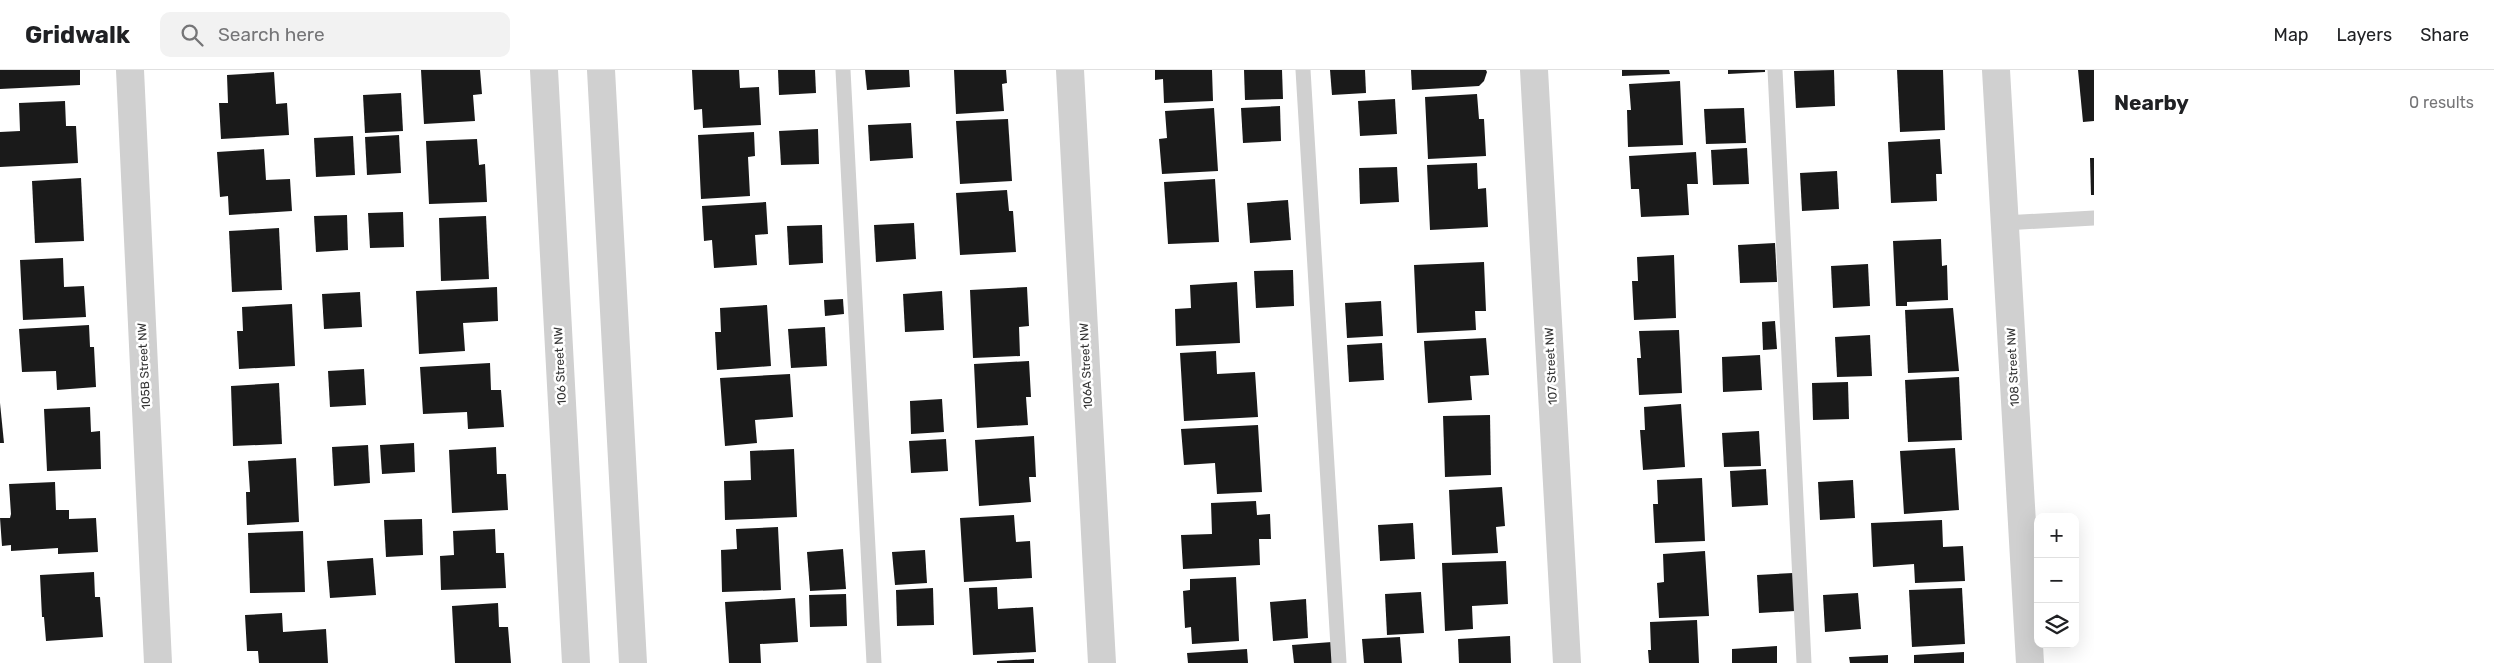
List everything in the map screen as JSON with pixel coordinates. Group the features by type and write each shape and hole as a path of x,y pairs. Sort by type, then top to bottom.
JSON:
{"street":[{"name":"105B Street NW","path":"130,70 158,663"},
{"name":"106 Street NW","path":"544,70 576,663"},
{"path":"601,70 633,663"},
{"name":"106A Street NW","path":"1070,70 1102,663"},
{"name":"107 Street NW","path":"1534,70 1567,663"},
{"name":"108 Street NW","path":"1996,70 2030,663"}],"lane":[{"path":"843,70 874,663"},
{"path":"1303,70 1339,663"},
{"path":"1775,70 1804,663"},
{"path":"2004,224 2094,218"}],"building":[{"path":"0,70 80,70 80,85 0,89"},
{"path":"421,70 480,70 482,94 473,95 475,121 424,124"},
{"path":"692,70 739,70 740,88 759,87 761,125 703,128 702,109 694,110"},
{"path":"778,70 815,70 816,93 779,95"},
{"path":"865,70 909,70 910,87 867,90"},
{"path":"954,70 1006,70 1007,83 1002,84 1004,111 956,114"},
{"path":"1155,70 1212,70 1213,101 1164,103 1163,79 1155,80"},
{"path":"1244,70 1282,70 1283,99 1245,100"},
{"path":"1330,70 1365,70 1366,93 1332,95"},
{"path":"1411,70 1486,70 1487,72 1484,81 1479,86 1412,90"},
{"path":"1622,70 1669,70 1670,74 1622,76"},
{"path":"1728,70 1765,70 1765,72 1728,74"},
{"path":"1834,70 1835,106 1796,108 1794,71"},
{"path":"1897,70 1943,70 1945,130 1900,132"},
{"path":"2078,70 2094,70 2094,121 2083,122"},
{"path":"274,72 276,104 287,103 289,135 221,139 219,103 228,103 227,75"},
{"path":"1680,81 1683,145 1628,147 1627,110 1631,110 1629,84"},
{"path":"401,93 403,131 365,133 363,95"},
{"path":"1477,94 1479,119 1484,119 1486,156 1428,159 1425,97"},
{"path":"1395,99 1397,134 1360,136 1358,101"},
{"path":"65,101 66,126 76,126 78,163 0,167 0,132 20,131 19,103"},
{"path":"1280,106 1281,141 1243,143 1241,108"},
{"path":"1214,108 1218,171 1162,174 1159,139 1167,138 1165,111"},
{"path":"1744,108 1746,143 1706,144 1704,109"},
{"path":"1008,119 1012,181 960,184 956,121"},
{"path":"911,123 913,158 870,161 868,125"},
{"path":"818,129 819,164 781,165 779,131"},
{"path":"754,132 755,156 748,157 750,196 701,199 698,135"},
{"path":"399,135 401,173 367,175 365,137"},
{"path":"353,136 355,175 316,177 314,138"},
{"path":"477,139 479,165 485,164 487,202 429,204 426,141"},
{"path":"1940,139 1942,174 1936,174 1937,201 1891,203 1888,142"},
{"path":"1747,148 1749,184 1713,185 1711,150"},
{"path":"264,149 266,180 290,179 292,211 229,215 228,196 220,197 217,152"},
{"path":"1696,152 1698,184 1687,184 1689,215 1641,217 1639,189 1631,189 1629,156"},
{"path":"2090,158 2094,158 2094,195 2091,195"},
{"path":"1477,163 1478,189 1486,188 1488,227 1430,230 1427,165"},
{"path":"1397,167 1399,202 1360,204 1359,168"},
{"path":"1837,171 1839,209 1802,211 1800,173"},
{"path":"81,178 84,241 35,243 32,181"},
{"path":"1215,179 1219,242 1168,244 1164,182"},
{"path":"1007,190 1009,211 1013,211 1016,252 960,255 956,193"},
{"path":"1288,200 1291,240 1250,243 1247,203"},
{"path":"766,202 768,234 755,235 757,265 714,268 712,240 704,241 702,206"},
{"path":"403,212 404,247 370,248 368,213"},
{"path":"347,215 348,250 316,252 314,216"},
{"path":"486,216 489,279 441,281 439,218"},
{"path":"914,223 916,259 876,262 874,225"},
{"path":"822,225 823,263 789,265 787,226"},
{"path":"279,228 282,290 232,292 229,231"},
{"path":"1941,239 1942,266 1947,265 1948,300 1907,302 1907,306 1896,306 1893,241"},
{"path":"1775,243 1777,282 1740,283 1738,245"},
{"path":"1674,255 1676,318 1634,320 1632,281 1638,281 1637,257"},
{"path":"63,258 64,287 84,286 86,317 23,320 20,260"},
{"path":"1484,262 1486,311 1475,311 1476,330 1417,333 1414,265"},
{"path":"1868,264 1870,306 1833,308 1831,266"},
{"path":"1293,270 1294,306 1256,308 1254,271"},
{"path":"1237,282 1240,343 1176,346 1175,309 1191,308 1190,285"},
{"path":"497,287 498,321 463,323 465,351 419,354 416,291"},
{"path":"1027,287 1029,326 1019,327 1020,356 973,358 970,290"},
{"path":"942,291 944,330 905,332 903,294"},
{"path":"360,292 362,327 324,329 322,294"},
{"path":"843,299 844,314 825,316 824,300"},
{"path":"1381,301 1383,336 1347,338 1345,303"},
{"path":"292,304 295,366 239,369 237,331 243,331 242,307"},
{"path":"767,305 771,366 717,370 715,332 721,332 720,308"},
{"path":"1953,308 1959,371 1908,373 1905,310"},
{"path":"1775,321 1777,349 1763,350 1762,322"},
{"path":"89,325 90,347 94,347 96,387 57,390 56,371 22,372 19,329"},
{"path":"825,327 827,366 791,368 788,329"},
{"path":"1679,330 1682,393 1639,395 1637,358 1641,358 1639,331"},
{"path":"1870,335 1872,376 1837,377 1835,337"},
{"path":"1486,338 1489,375 1470,376 1472,400 1428,403 1424,341"},
{"path":"1382,343 1384,380 1349,382 1347,345"},
{"path":"1216,351 1217,374 1255,372 1258,417 1184,421 1180,353"},
{"path":"1760,355 1762,390 1723,392 1722,357"},
{"path":"1029,361 1031,397 1026,397 1028,425 977,428 974,364"},
{"path":"490,363 491,390 501,390 504,427 468,429 467,412 423,414 420,367"},
{"path":"364,369 366,405 330,407 328,371"},
{"path":"790,374 793,417 755,420 757,443 725,446 720,378"},
{"path":"1959,377 1962,440 1908,442 1905,380"},
{"path":"1848,382 1849,419 1813,420 1812,383"},
{"path":"279,383 282,444 233,446 231,386"},
{"path":"942,399 944,432 911,434 910,401"},
{"path":"0,403 4,443 0,443"},
{"path":"1681,404 1685,467 1643,470 1640,430 1645,430 1644,407"},
{"path":"90,407 91,432 100,431 101,469 47,471 44,409"},
{"path":"1490,415 1491,475 1445,477 1443,416"},
{"path":"1258,425 1262,492 1217,494 1215,463 1184,465 1181,429"},
{"path":"1759,431 1761,466 1724,467 1722,433"},
{"path":"1034,436 1036,477 1029,477 1031,502 979,506 975,440"},
{"path":"946,439 948,471 911,473 909,441"},
{"path":"414,443 415,472 382,474 380,445"},
{"path":"368,445 370,483 334,486 332,447"},
{"path":"496,447 497,474 506,474 508,510 452,513 449,450"},
{"path":"1955,448 1959,510 1904,514 1900,451"},
{"path":"794,449 797,517 725,520 724,481 751,480 750,451"},
{"path":"296,458 299,522 247,525 246,492 250,492 248,461"},
{"path":"1766,469 1768,505 1732,507 1730,471"},
{"path":"1702,478 1705,541 1655,543 1653,504 1658,504 1657,480"},
{"path":"1853,480 1855,518 1820,520 1818,482"},
{"path":"55,482 56,510 69,510 69,519 96,518 98,552 58,554 58,548 11,551 11,545 2,546 0,518 10,518 11,514 9,484"},
{"path":"1502,487 1505,526 1496,527 1498,553 1452,555 1449,490"},
{"path":"1256,501 1257,515 1270,514 1271,539 1259,539 1260,565 1183,569 1181,535 1212,534 1211,503"},
{"path":"1014,515 1016,542 1030,541 1032,578 964,582 960,518"},
{"path":"422,519 423,555 386,557 384,520"},
{"path":"1942,520 1943,547 1963,546 1965,581 1915,583 1914,564 1873,567 1871,523"},
{"path":"1413,523 1415,559 1380,561 1378,525"},
{"path":"778,527 781,590 722,592 721,550 737,549 736,529"},
{"path":"495,529 496,553 504,553 506,588 441,590 440,556 454,555 453,531"},
{"path":"303,531 305,592 250,593 248,533"},
{"path":"843,549 846,589 810,591 807,552"},
{"path":"925,550 927,583 895,585 892,552"},
{"path":"1705,551 1709,616 1659,618 1657,583 1664,582 1663,554"},
{"path":"373,558 376,595 330,598 327,561"},
{"path":"1506,561 1508,604 1472,606 1473,629 1445,631 1442,563"},
{"path":"94,572 95,597 100,597 103,637 46,641 44,617 42,617 40,575"},
{"path":"1793,573 1795,611 1759,613 1757,575"},
{"path":"1236,577 1239,641 1192,644 1191,627 1185,628 1183,591 1190,590 1190,579"},
{"path":"997,587 998,609 1033,607 1036,652 973,655 969,588"},
{"path":"933,588 934,625 897,626 896,590"},
{"path":"1962,588 1965,644 1912,647 1909,590"},
{"path":"1421,592 1424,633 1387,635 1385,594"},
{"path":"1858,593 1861,629 1825,632 1823,595"},
{"path":"846,594 847,626 810,627 809,595"},
{"path":"795,598 798,642 760,644 761,663 729,663 725,602"},
{"path":"1306,599 1308,638 1273,641 1270,602"},
{"path":"498,603 499,627 508,627 511,663 455,663 452,606"},
{"path":"282,613 283,632 326,629 328,663 259,663 258,651 247,651 245,615"},
{"path":"1697,620 1699,663 1649,663 1648,650 1651,650 1650,622"},
{"path":"1510,636 1511,663 1459,663 1458,639"},
{"path":"1400,637 1402,663 1364,663 1362,639"},
{"path":"1332,642 1333,663 1294,663 1292,645"},
{"path":"1777,646 1777,663 1732,663 1732,649"},
{"path":"1247,649 1248,663 1188,663 1187,653"},
{"path":"1964,652 1964,663 1914,663 1914,655"},
{"path":"1888,655 1888,663 1850,663 1849,657"},
{"path":"1034,659 1034,663 997,663 997,661"}]}
